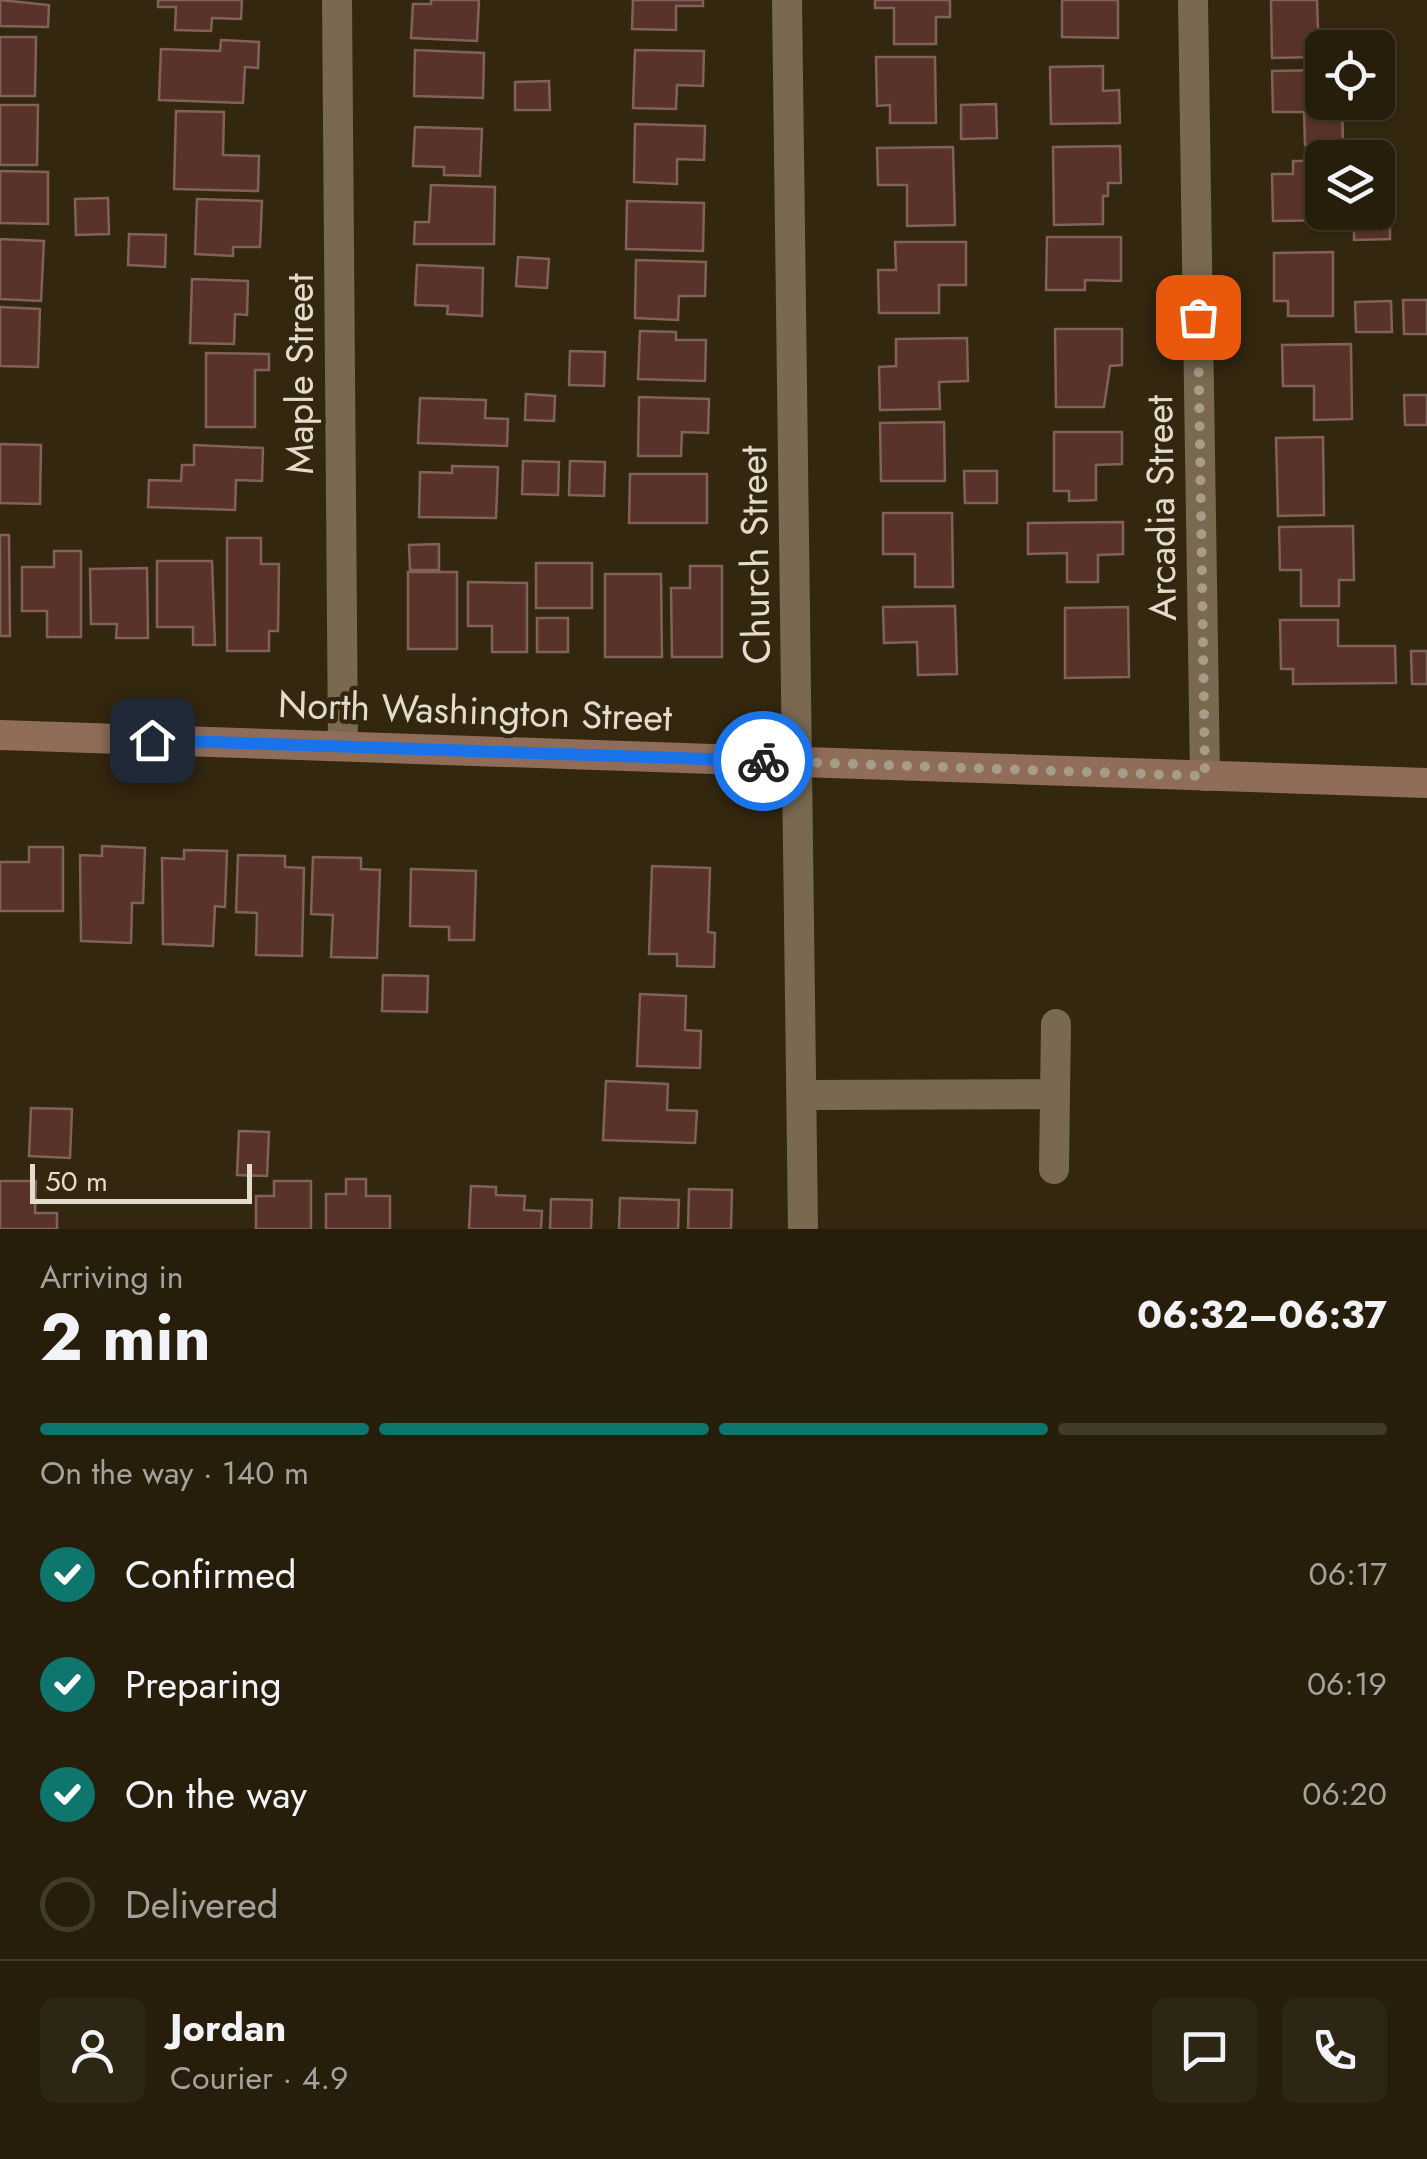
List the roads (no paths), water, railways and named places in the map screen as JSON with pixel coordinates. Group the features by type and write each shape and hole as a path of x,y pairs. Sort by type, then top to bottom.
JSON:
{"street":[{"name":"Maple Street","path":"337,0 342,746"},
{"name":"Church Street","path":"786,0 804,1229"},
{"name":"Arcadia Street","path":"1194,0 1205,776"},
{"name":"North Washington Street","path":"0,735 1427,783"},
{"path":"1054,1169 1056,1024"},
{"path":"802,1095 1055,1094"}]}
